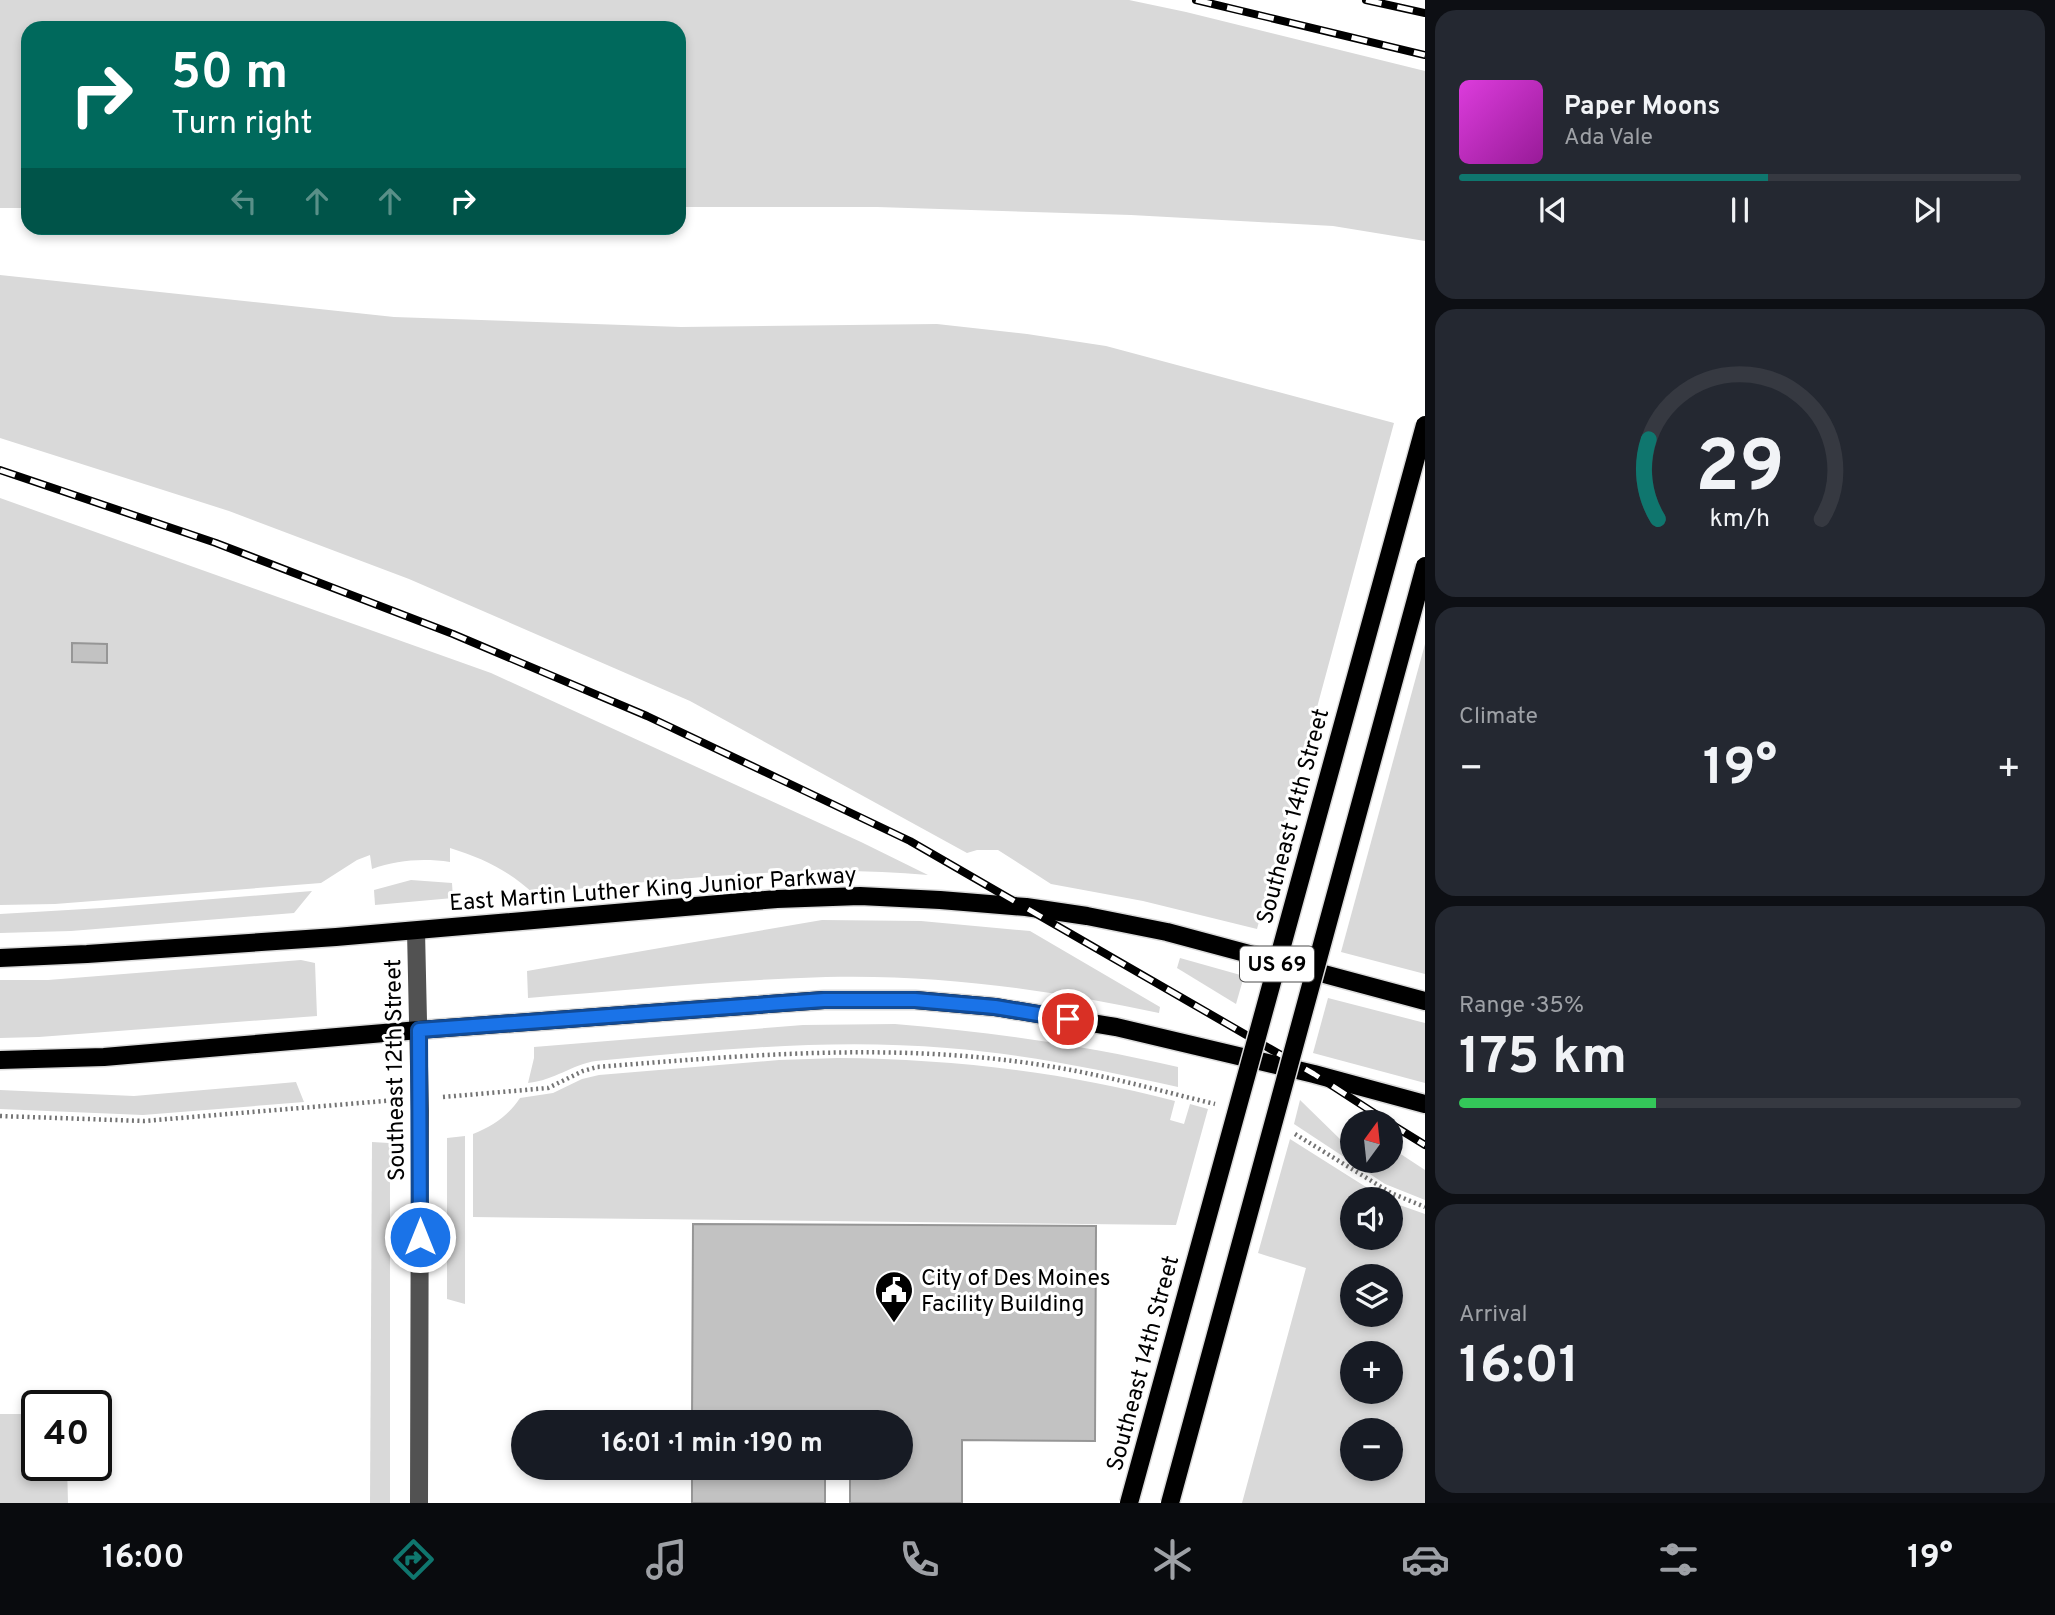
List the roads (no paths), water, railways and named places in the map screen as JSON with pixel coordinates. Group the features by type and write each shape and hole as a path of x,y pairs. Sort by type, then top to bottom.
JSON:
{"main road":[{"name":"Southeast 14th Street","path":"1129,1503 1425,425"},
{"name":"US 69","path":"1170,1503 1425,566"},
{"name":"East Martin Luther King Junior Parkway","path":"0,958 416,931 777,899 860,897 1026,907 1167,932 1425,1001"},
{"path":"0,1060 104,1056 824,1000 915,1000 995,1007 1116,1027 1314,1074 1425,1104"}],"street":[{"name":"Southeast 12th Street","path":"416,931 419,1030 419,1503"}],"railway":[{"path":"1196,0 1425,55"},
{"path":"1366,0 1425,13"},
{"path":"0,470 216,543 453,634 647,716 910,841 1314,1074 1370,1110"},
{"path":"1404,1132 1425,1145"}],"place":[{"name":"City of Des Moines Facility Building","path":"894,1324"}]}
